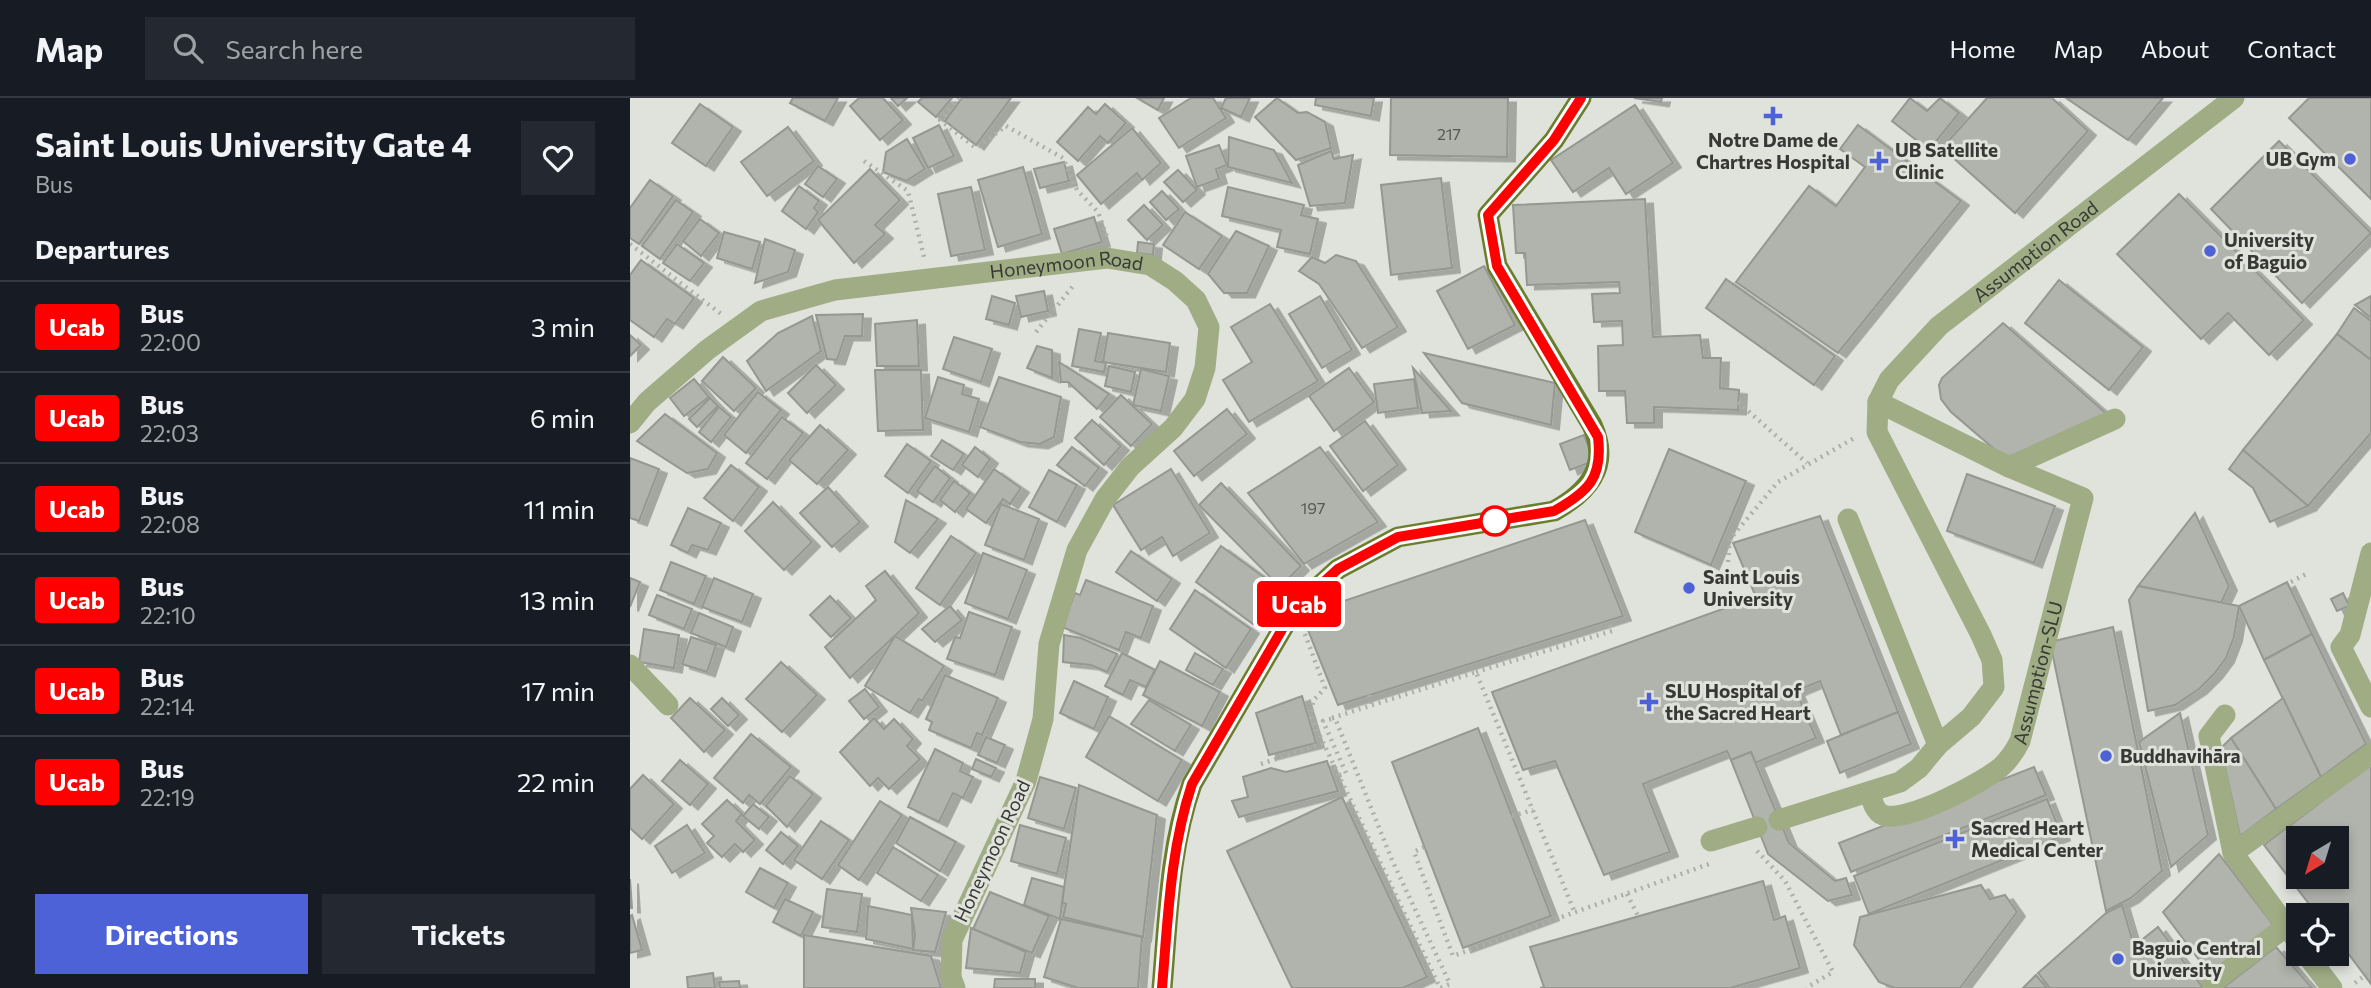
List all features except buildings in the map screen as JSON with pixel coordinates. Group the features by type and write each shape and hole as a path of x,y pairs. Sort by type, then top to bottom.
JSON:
{"main road":[{"path":"1162,988 1168,900 1181,815 1192,784 1294,609 1338,569 1398,537 1554,511 1575,499 1599,469 1598,437 1497,266 1488,215 1554,140 1581,98"}],"street":[{"name":"Assumption Road","path":"1871,433 1878,402 1889,380 1939,326 2234,98"},
{"name":"Honeymoon Road","path":"630,423 647,402 761,311 835,290 1107,258 1150,265 1175,281 1196,300 1209,327 1205,368 1195,399 1166,435 1130,467 1105,499 1077,550 1049,644 1043,719 1026,781 951,940 951,977 955,988"},
{"name":"Assumption-SLU","path":"1870,793 1876,809 1883,815 1895,817 1920,810 2000,769 2012,756 2020,741 2083,498 2009,467 1878,402"},
{"path":"2009,467 2115,419"},
{"name":"Assumption-SLU","path":"1779,820 1900,782 1919,768 1938,745 1971,717 1994,687 1992,660 1871,433"},
{"path":"1848,519 1938,745"},
{"path":"2371,553 2350,635 2342,647 2371,707"},
{"path":"630,665 668,705"},
{"path":"2225,715 2209,736 2233,853 2286,927"},
{"path":"2233,853 2371,754"},
{"path":"1711,841 1756,837"},
{"path":"2212,983 2286,937"},
{"path":"2320,966 2343,986"}],"path":[{"path":"959,98 940,120 976,148 1006,127 1063,158 1077,190 1098,212"},
{"path":"864,161 908,191 929,278"},
{"path":"630,244 738,328"},
{"path":"1036,332 1059,308 1092,260"},
{"path":"1738,402 1807,463"},
{"path":"1728,562 1730,539 1778,482 1854,437 1871,433"},
{"path":"2291,582 2305,574"},
{"path":"1301,624 1325,688 1312,701 1311,717 1440,988 1450,984 1392,860 1335,718 1332,718 1612,631 1608,621"},
{"path":"1424,847 1414,852 1453,956 1497,943 1575,913 1476,672"},
{"path":"1369,695 1372,705"},
{"path":"1335,718 1323,721 1346,773 1338,776"},
{"path":"1261,764 1323,743"},
{"path":"1512,816 1533,810"},
{"path":"1756,837 1785,881 1833,972 1806,988"},
{"path":"1628,894 1637,916"},
{"path":"2343,986 2371,971"}],"bus line":[{"name":"Ucab","path":"1162,988 1168,900 1181,815 1192,784 1294,609 1338,569 1367,551 1398,537 1554,511 1575,499 1599,469 1598,437 1592,425 1497,266 1488,215 1554,140 1581,98"}],"place":[{"name":"Notre Dame de Chartres Hospital","path":"1773,116"},
{"name":"UB Gym","path":"2350,159"},
{"name":"UB Satellite Clinic","path":"1879,161"},
{"name":"University of Baguio","path":"2210,251"},
{"name":"Saint Louis University","path":"1689,588"},
{"name":"SLU Hospital of the Sacred Heart","path":"1649,702"},
{"name":"Buddhavihāra","path":"2106,756"},
{"name":"Sacred Heart Medical Center","path":"1955,839"},
{"name":"Baguio Central University","path":"2118,959"}]}
